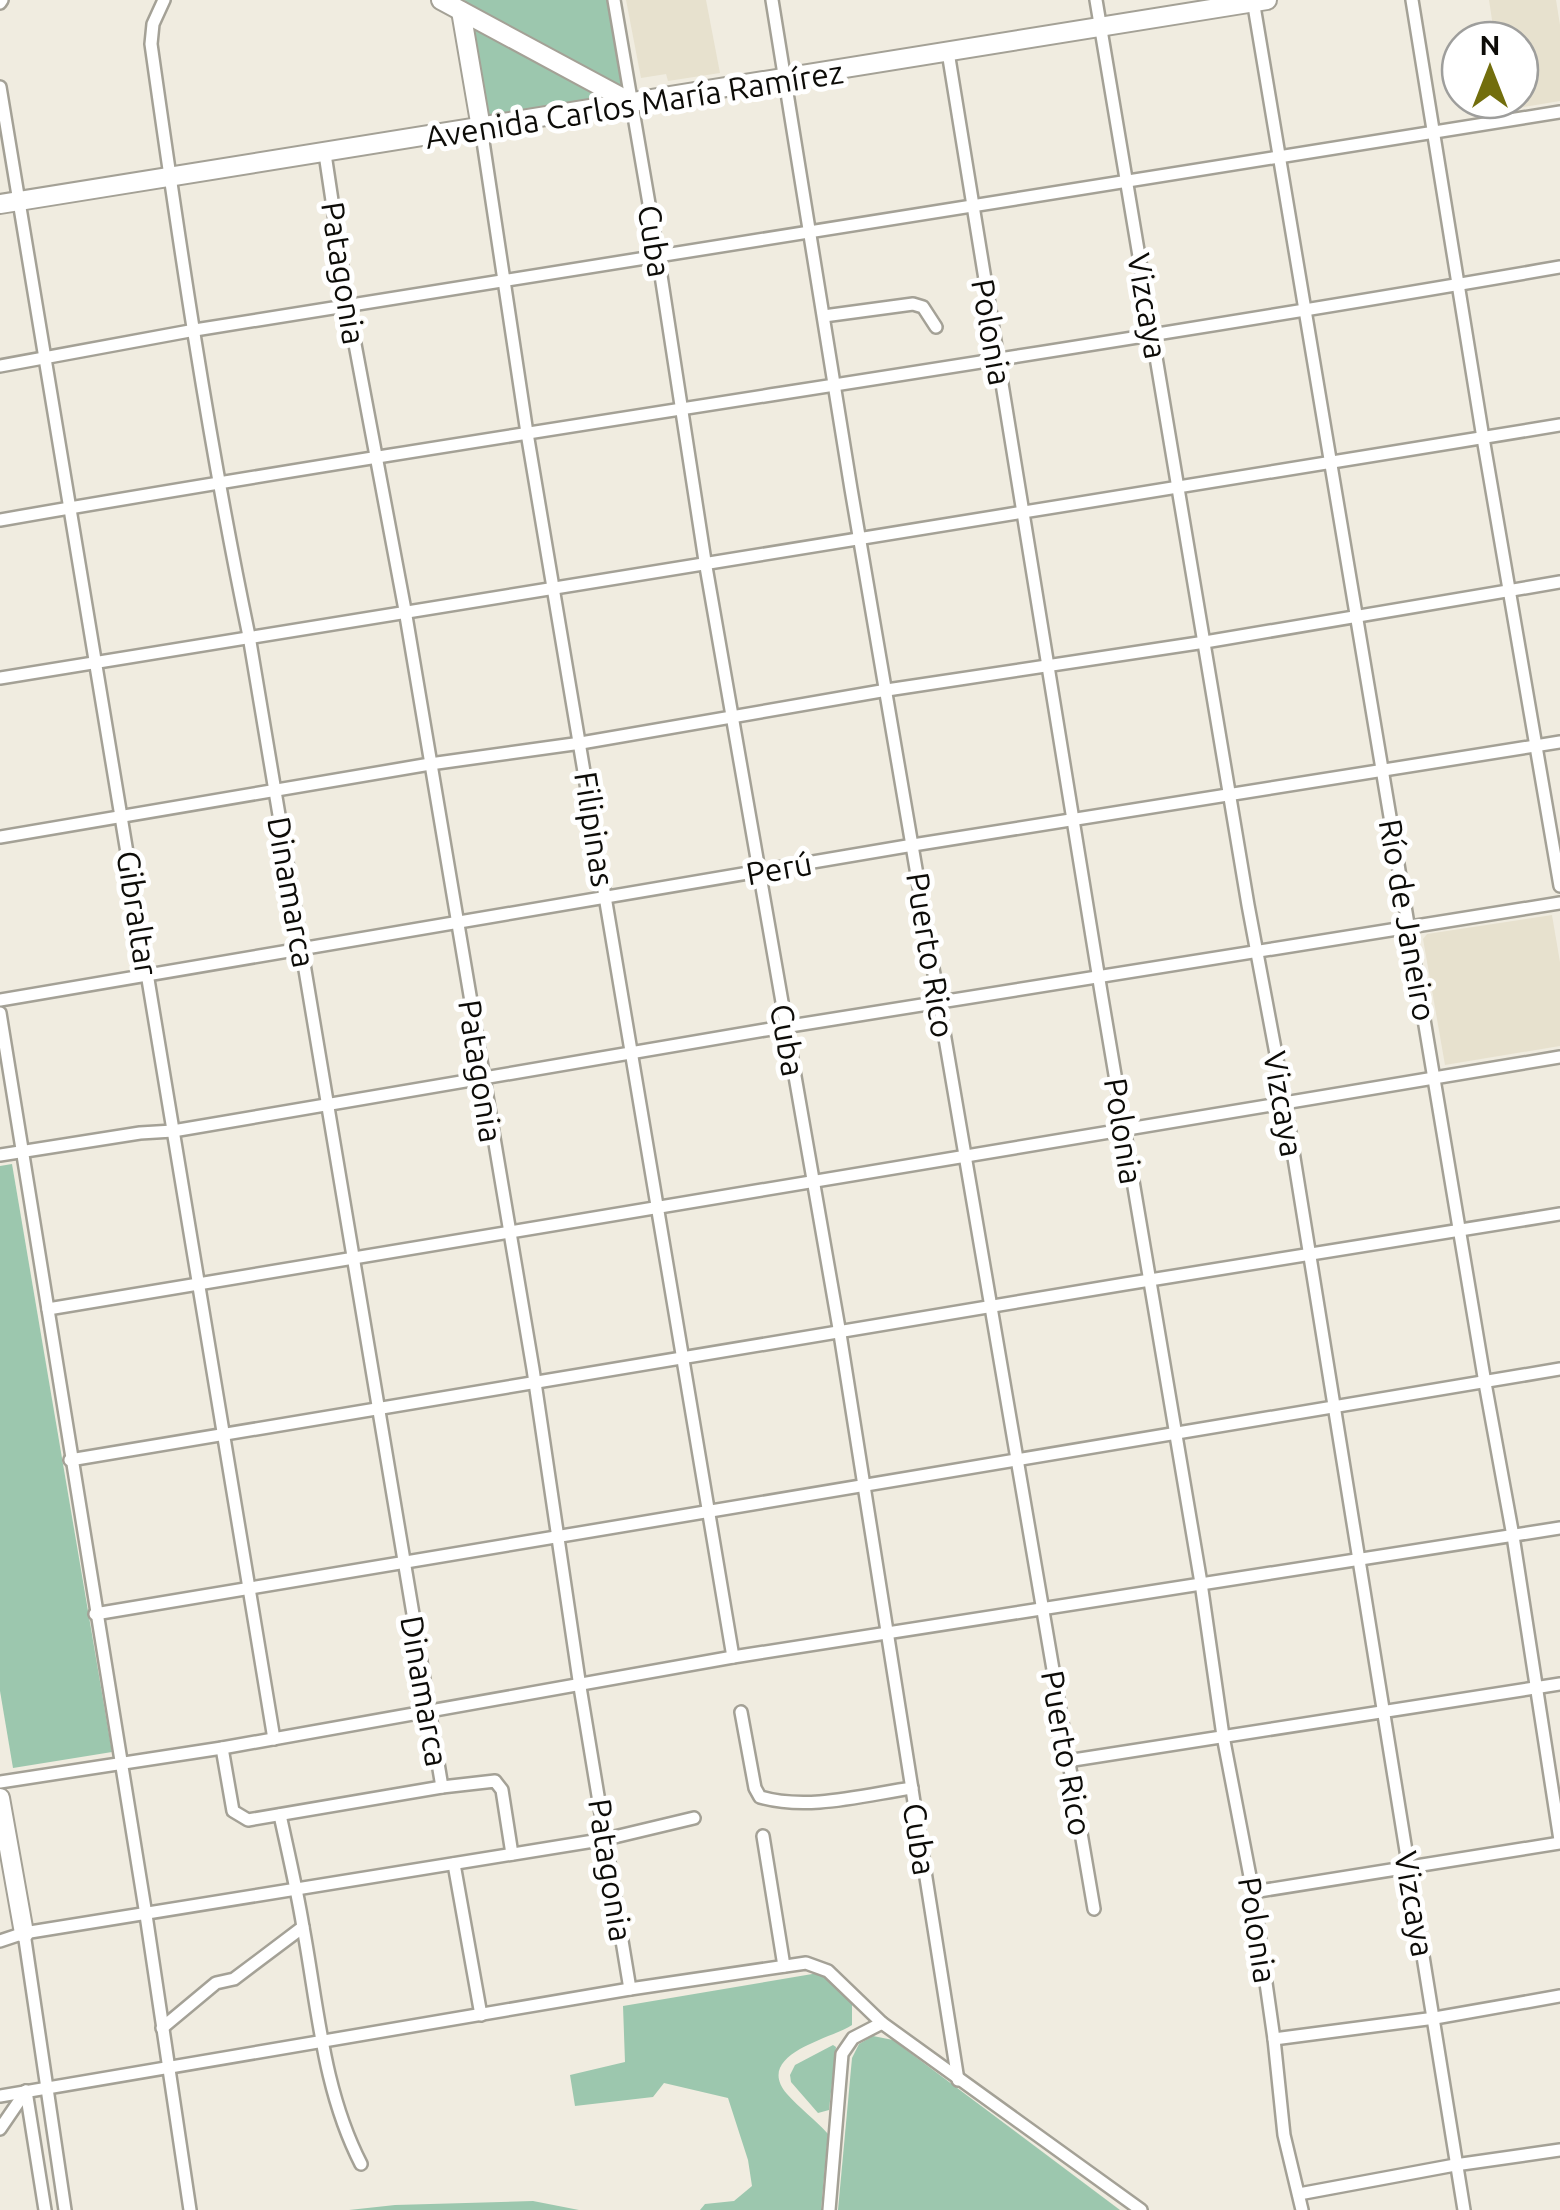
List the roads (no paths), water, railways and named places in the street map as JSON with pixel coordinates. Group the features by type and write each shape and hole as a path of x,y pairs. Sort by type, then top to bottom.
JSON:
{"street":[{"name":"Dinamarca","path":"164,0 153,24 151,44 217,484 250,636 442,1787"},
{"path":"442,0 460,5 632,103"},
{"name":"Cuba","path":"614,0 705,561 840,1334 958,2080"},
{"name":"Puerto Rico","path":"772,0 1094,1909"},
{"name":"Vizcaya","path":"1096,0 1285,1102 1464,2210"},
{"path":"1412,0 1482,438 1560,886"},
{"name":"Avenida Carlos María Ramírez","path":"9,203 1258,1"},
{"name":"Río de Janeiro","path":"1258,1 1280,158 1513,1536 1560,1842"},
{"name":"Filipinas","path":"460,5 553,587 733,1657"},
{"name":"Polonia","path":"948,52 1223,1736 1253,1892 1284,2136 1302,2210"},
{"name":"Gibraltar","path":"0,87 9,203 44,358 97,662 274,1739"},
{"path":"0,366 195,330 1560,112"},
{"name":"Patagonia","path":"325,154 534,1384 630,1989"},
{"path":"0,520 1560,268"},
{"path":"824,316 913,304 923,308 936,326"},
{"path":"0,678 1560,425"},
{"path":"0,837 1560,582"},
{"name":"Perú","path":"0,1000 456,920 1560,742"},
{"path":"0,1155 140,1132 173,1131 1256,949 1560,903"},
{"path":"0,1012 190,2210"},
{"path":"48,1309 1560,1057"},
{"path":"70,1460 1560,1214"},
{"path":"95,1614 1560,1370"},
{"path":"0,1782 580,1687 733,1657 1560,1528"},
{"path":"1067,1762 1560,1684"},
{"path":"741,1712 760,1797 815,1802 912,1788"},
{"path":"222,1748 236,1816 248,1820 494,1781 502,1790 512,1854"},
{"path":"0,1798 65,2210"},
{"path":"280,1815 304,1927 322,2042 342,2126 361,2164"},
{"path":"0,1940 606,1839 694,1818"},
{"path":"763,1836 784,1966"},
{"path":"1253,1892 1560,1842"},
{"path":"454,1864 481,2015"},
{"path":"162,2028 216,1983 234,1978 304,1927"},
{"path":"0,2096 630,1989 806,1963 824,1968 882,2024 1140,2210"},
{"path":"1274,2039 1435,2018 1560,1996"},
{"path":"828,2210 842,2054 853,2038 882,2024"},
{"path":"0,2128 26,2091"},
{"path":"26,2091 45,2210"},
{"path":"1299,2194 1560,2150"}]}
